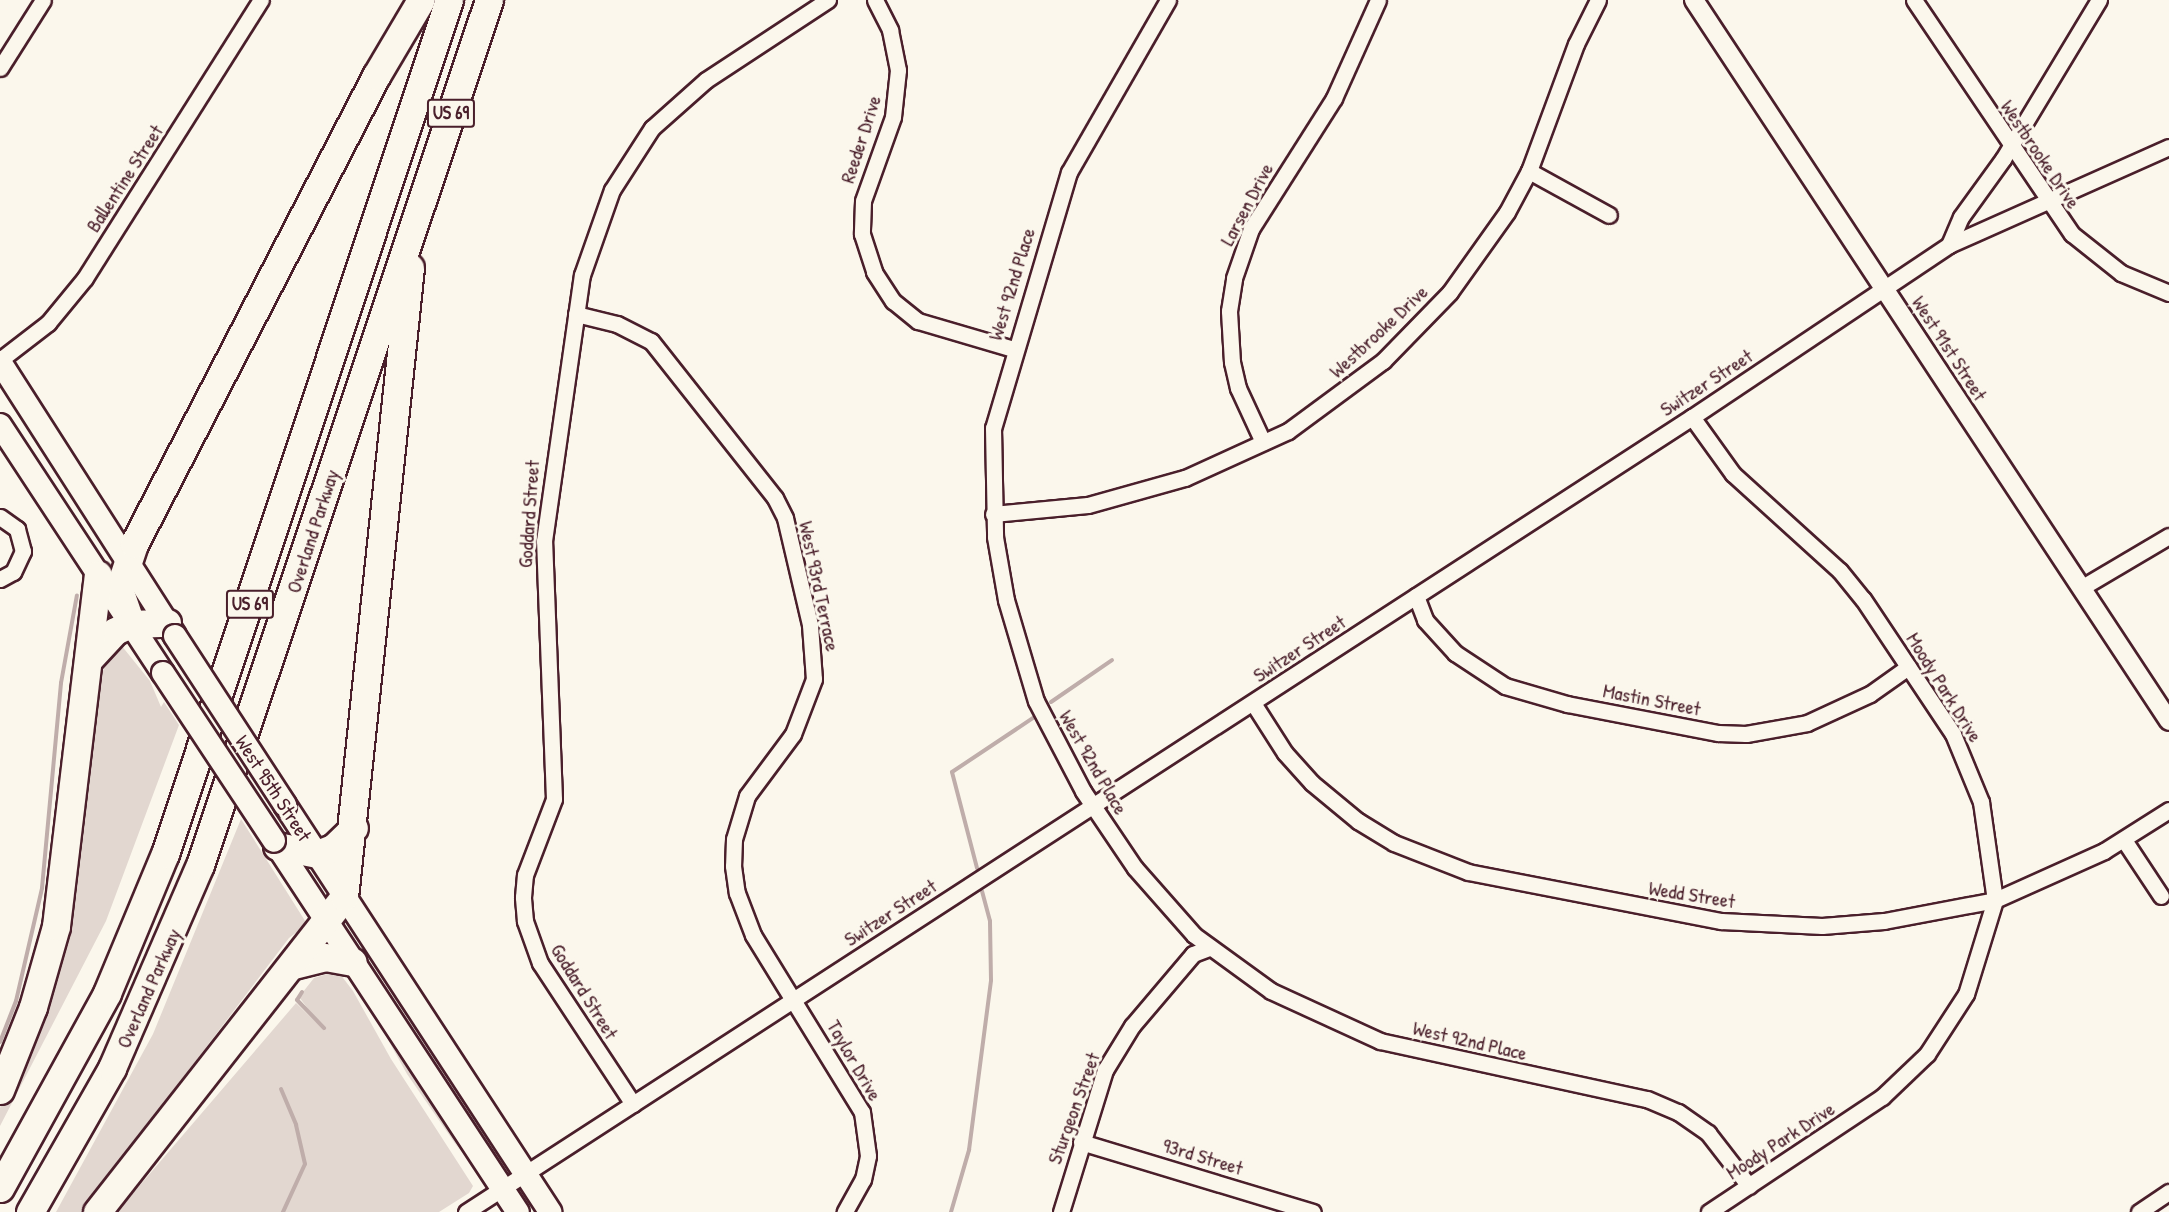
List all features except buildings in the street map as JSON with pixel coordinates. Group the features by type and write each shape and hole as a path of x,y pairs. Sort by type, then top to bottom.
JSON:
{"highway":[{"path":"131,624 119,589 127,559 376,76 421,0"},
{"name":"Overland Parkway","path":"0,1188 102,1003 165,854 450,0"},
{"name":"Overland Parkway","path":"30,1212 112,1068 178,921 221,807 412,226 489,0"},
{"path":"97,1212 327,924 344,897 354,828 412,226"},
{"path":"0,1090 33,1008 56,926 92,657 98,574"},
{"path":"92,657 100,643 131,624 171,629"},
{"path":"276,843 317,854 333,848 354,828"},
{"path":"294,965 326,957 353,962"}],"main road":[{"name":"West 95th Street","path":"0,361 344,897 550,1212"},
{"name":"West 95th Street","path":"0,425 519,1212"}],"street":[{"path":"0,68 43,0"},
{"name":"Ballentine Street","path":"0,361 48,323 85,278 261,0"},
{"name":"Goddard Street","path":"633,1104 540,963 531,944 523,897 525,875 554,799 544,541 576,314 601,214 630,158 652,128 706,80 828,0"},
{"name":"Reeder Drive","path":"875,0 890,30 898,70 893,117 863,201 862,234 874,272 893,301 918,321 1012,350"},
{"name":"West 92nd Place","path":"1168,0 1069,172 1012,350 993,428 993,514 1005,600 1036,701 1093,805 1135,868 1209,948 1271,991 1370,1037 1647,1099 1678,1112 1708,1133 1749,1186"},
{"name":"Larsen Drive","path":"1263,442 1238,388 1232,362 1229,311 1234,278 1251,229 1334,98 1378,0"},
{"name":"Westbrooke Drive","path":"993,514 1088,505 1144,491 1222,463 1325,407 1407,338 1488,241 1529,171 1576,44 1598,0"},
{"name":"West 91st Street","path":"1694,0 2169,721"},
{"name":"Westbrooke Drive","path":"1914,0 2047,202 2097,256 2121,273 2169,293"},
{"path":"1949,245 1961,217 2010,146 2099,0"},
{"name":"Switzer Street","path":"466,1212 1692,417 1949,245 2169,147"},
{"path":"1529,171 1610,215"},
{"name":"West 93rd Terrace","path":"576,314 618,324 651,341 775,498 785,518 810,625 814,679 794,734 747,796 733,859 745,918 795,999"},
{"name":"Moody Park Drive","path":"1692,417 1733,474 1840,571 1908,668 1967,763 1981,802 1995,900 1966,994 1927,1054 1882,1097 1709,1212"},
{"path":"0,517 17,529 23,551 13,572 0,579"},
{"path":"2081,588 2169,536"},
{"name":"Mastin Street","path":"1416,596 1425,620 1455,652 1505,686 1567,704 1718,733 1779,730 1807,723 1860,699 1908,668"},
{"name":"Wedd Street","path":"1253,703 1285,753 1332,801 1394,843 1468,872 1657,911 1765,925 1884,921 1995,900 2124,840 2169,810"},
{"path":"2124,840 2161,896"},
{"name":"Sturgeon Street","path":"1061,1212 1106,1070 1121,1042 1193,954 1209,948"},
{"name":"Taylor Drive","path":"795,999 851,1091 868,1135 863,1179 845,1212"},
{"name":"93rd Street","path":"1082,1142 1313,1212"},
{"path":"2139,1212 2169,1192"}],"shaded area":[{"path":"117,640 150,681 161,707 164,702 179,725 106,921 0,1126 0,1108 71,910 100,677"},
{"path":"241,819 307,924 289,938 81,1212 56,1212 153,1034"},
{"path":"331,973 340,974 353,991 391,1059 473,1186 469,1193 439,1212 117,1212 296,1003 325,1031 299,997 314,978"},
{"path":"366,1000 371,1004 461,1152 407,1074"}],"waterway":[{"path":"0,1042 16,1001 42,888 61,683 77,595"},
{"path":"1051,702 1112,660"},
{"path":"977,868 952,772 1036,716"},
{"path":"951,1212 969,1150 991,980 990,921 982,891"},
{"path":"302,992 297,1000 324,1028"},
{"path":"281,1089 296,1125 305,1164 283,1212"}]}
